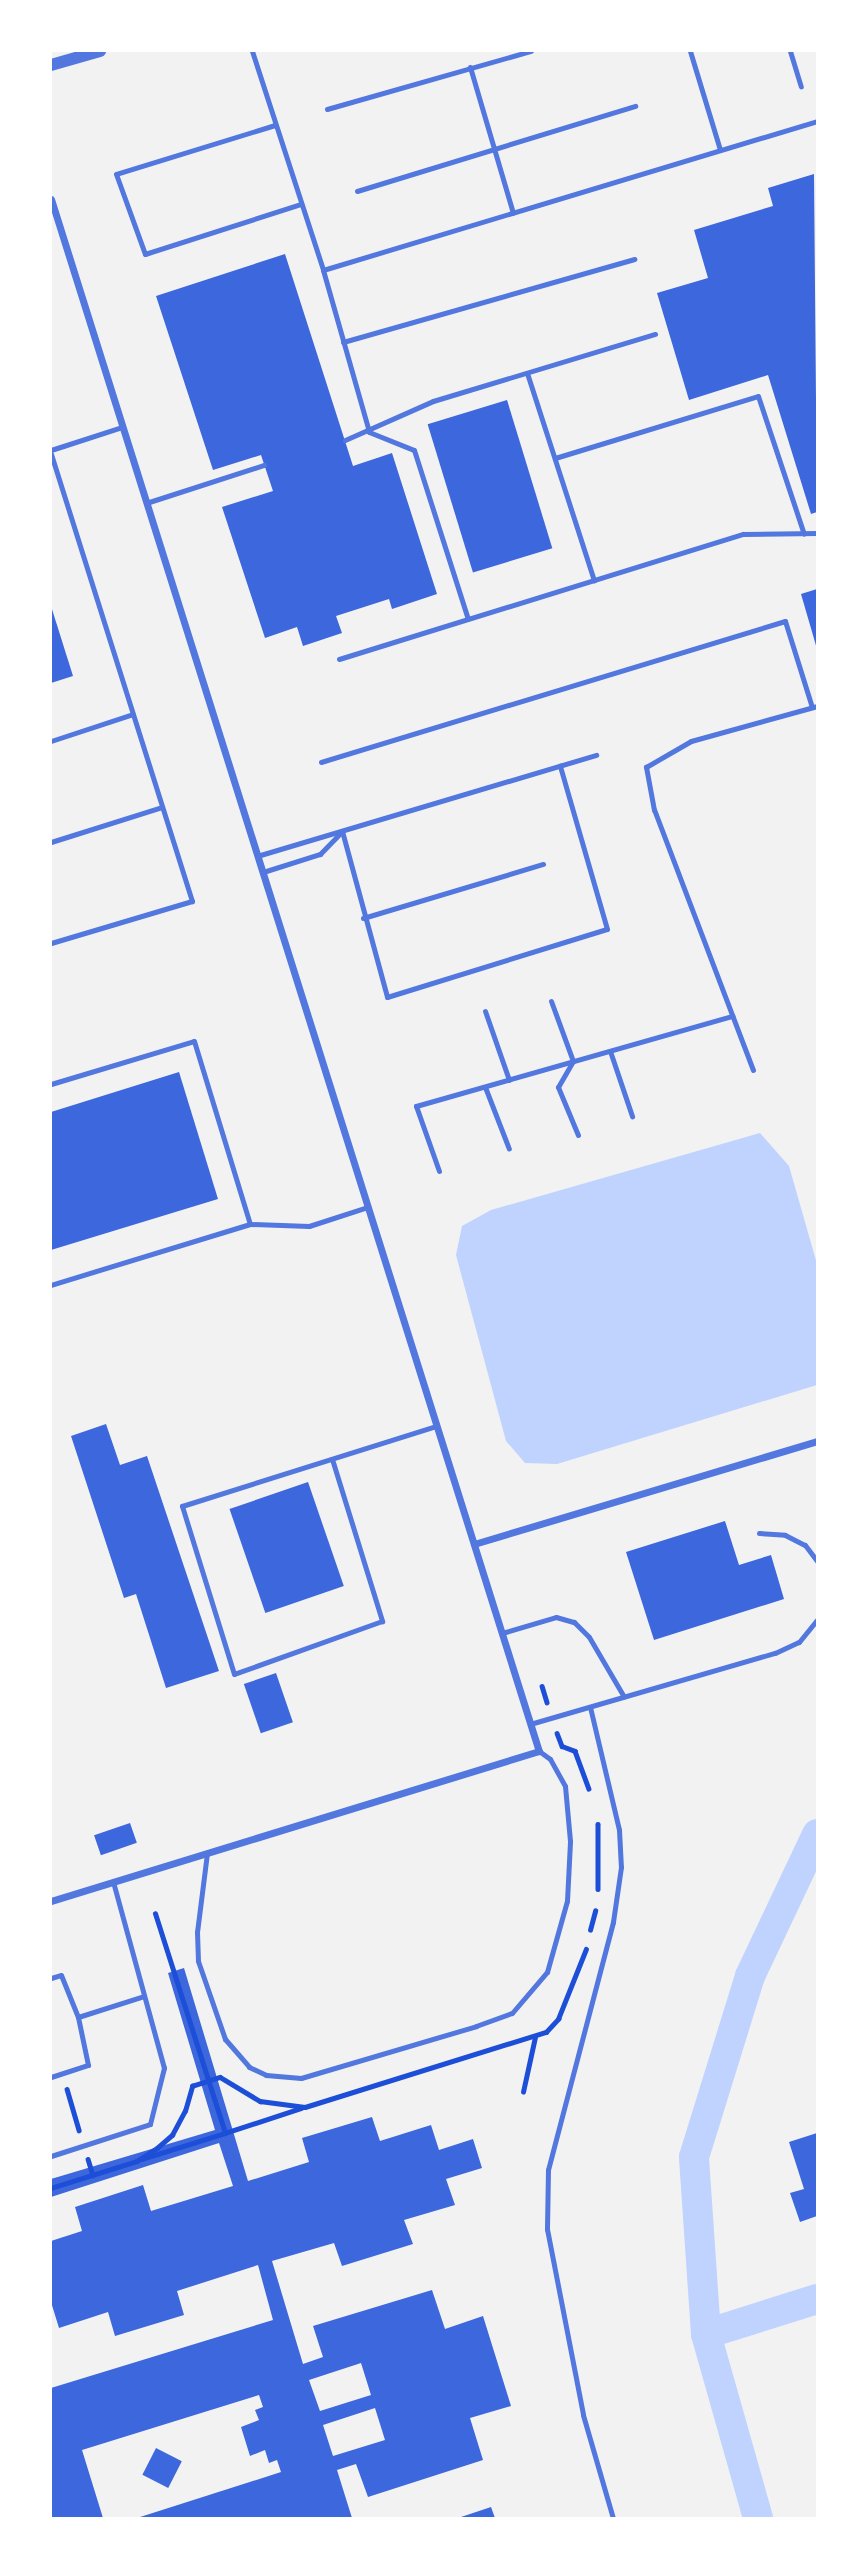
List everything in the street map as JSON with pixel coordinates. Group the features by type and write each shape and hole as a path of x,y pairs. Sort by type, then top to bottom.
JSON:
{"street":[{"path":"51,65 100,51"},
{"path":"51,199 539,1751 51,1901"},
{"path":"474,1544 817,1441"}],"lane":[{"path":"252,51 323,270 369,432"},
{"path":"327,109 531,51"},
{"path":"690,51 720,150"},
{"path":"790,51 801,86"},
{"path":"470,67 513,213"},
{"path":"357,191 635,106"},
{"path":"323,270 817,121"},
{"path":"275,125 116,174 145,254 301,204"},
{"path":"343,342 634,259"},
{"path":"345,440 369,432 433,401 655,334"},
{"path":"527,373 594,580"},
{"path":"555,458 758,396 804,534"},
{"path":"51,943 192,901 51,452 122,427"},
{"path":"369,432 414,450 468,619"},
{"path":"146,503 264,465"},
{"path":"339,659 743,534 817,533"},
{"path":"321,762 785,621 814,707 691,741 646,767 654,810 753,1070"},
{"path":"51,741 133,714"},
{"path":"257,856 596,755"},
{"path":"342,831 363,918 387,998 607,929 560,766"},
{"path":"51,842 162,807"},
{"path":"262,872 320,854 342,831"},
{"path":"363,918 543,864"},
{"path":"551,1001 573,1061"},
{"path":"485,1011 509,1080"},
{"path":"439,1171 416,1106 732,1016"},
{"path":"51,1084 194,1041 250,1224"},
{"path":"610,1051 632,1116"},
{"path":"573,1061 558,1087 578,1135"},
{"path":"485,1087 509,1149"},
{"path":"51,1285 250,1224 309,1226 368,1207"},
{"path":"332,1459 382,1621 234,1674 182,1506 436,1426"},
{"path":"759,1533 785,1535 805,1545 817,1561"},
{"path":"502,1633 556,1617 574,1622 589,1637 624,1697"},
{"path":"530,1724 775,1653 799,1642 817,1620"},
{"path":"590,1707 619,1830 621,1867 613,1922 548,2170 547,2229 583,2414 613,2518"},
{"path":"207,1853 197,1932 198,1961 225,2039 249,2067 266,2075 301,2078 476,2026 512,2013 548,1972 567,1901 570,1841 565,1786 550,1759 539,1751"},
{"path":"51,2156 150,2124 164,2068 113,1882"},
{"path":"51,1978 61,1975 78,2017 88,2065 51,2077"},
{"path":"78,2017 144,1996"}],"path":[{"path":"155,1914 225,2133"},
{"path":"523,2092 536,2036"},
{"path":"62,2073 93,2175"},
{"path":"137,2161 305,2107"}],"water":[{"path":"760,1133 789,1166 817,1264 817,1385 557,1464 525,1463 506,1441 456,1255 462,1226 491,1210"}],"building":[{"path":"814,174 817,512 811,514 768,375 689,400 657,293 708,278 694,230 773,206 768,188"},
{"path":"285,254 353,466 392,453 437,594 392,609 389,599 336,616 342,633 303,646 297,627 265,638 222,507 273,491 261,455 213,470 156,296"},
{"path":"507,400 552,548 473,572 428,424"},
{"path":"817,589 817,649 801,594"},
{"path":"51,606 73,676 51,683"},
{"path":"179,1072 218,1199 51,1250 51,1112"},
{"path":"106,1424 120,1465 147,1456 219,1671 166,1688 136,1594 124,1598 71,1436"},
{"path":"308,1482 344,1586 265,1613 230,1509"},
{"path":"725,1521 739,1565 771,1555 784,1599 654,1640 626,1552"},
{"path":"276,1673 293,1722 261,1733 244,1684"},
{"path":"130,1823 137,1843 101,1855 94,1835"},
{"path":"184,1968 248,2181 309,2162 302,2138 372,2117 380,2141 431,2125 439,2150 473,2139 482,2168 446,2179 455,2205 404,2220 413,2244 342,2266 334,2243 272,2261 303,2364 323,2357 313,2326 432,2290 445,2329 483,2316 511,2406 470,2418 483,2460 368,2497 356,2464 337,2470 352,2518 137,2518 281,2472 277,2460 269,2463 265,2450 250,2456 241,2427 259,2420 255,2410 263,2407 259,2395 82,2450 103,2518 51,2518 51,2388 273,2320 258,2265 177,2291 184,2315 115,2336 108,2312 59,2328 51,2302 51,2241 82,2231 75,2207 143,2185 151,2211 233,2186 219,2143 51,2197 51,2179 215,2130 168,1973","holes":["361,2363 371,2395 320,2411 309,2380","375,2408 385,2440 333,2456 323,2425"]},
{"path":"817,2133 817,2216 800,2222 790,2193 804,2189 789,2142"},
{"path":"156,2448 182,2461 168,2488 142,2475"},
{"path":"491,2507 495,2518 458,2518"}],"waterway":[{"path":"758,2518 706,2334 694,2157 750,1976 817,1834"},
{"path":"706,2334 817,2299"}]}
